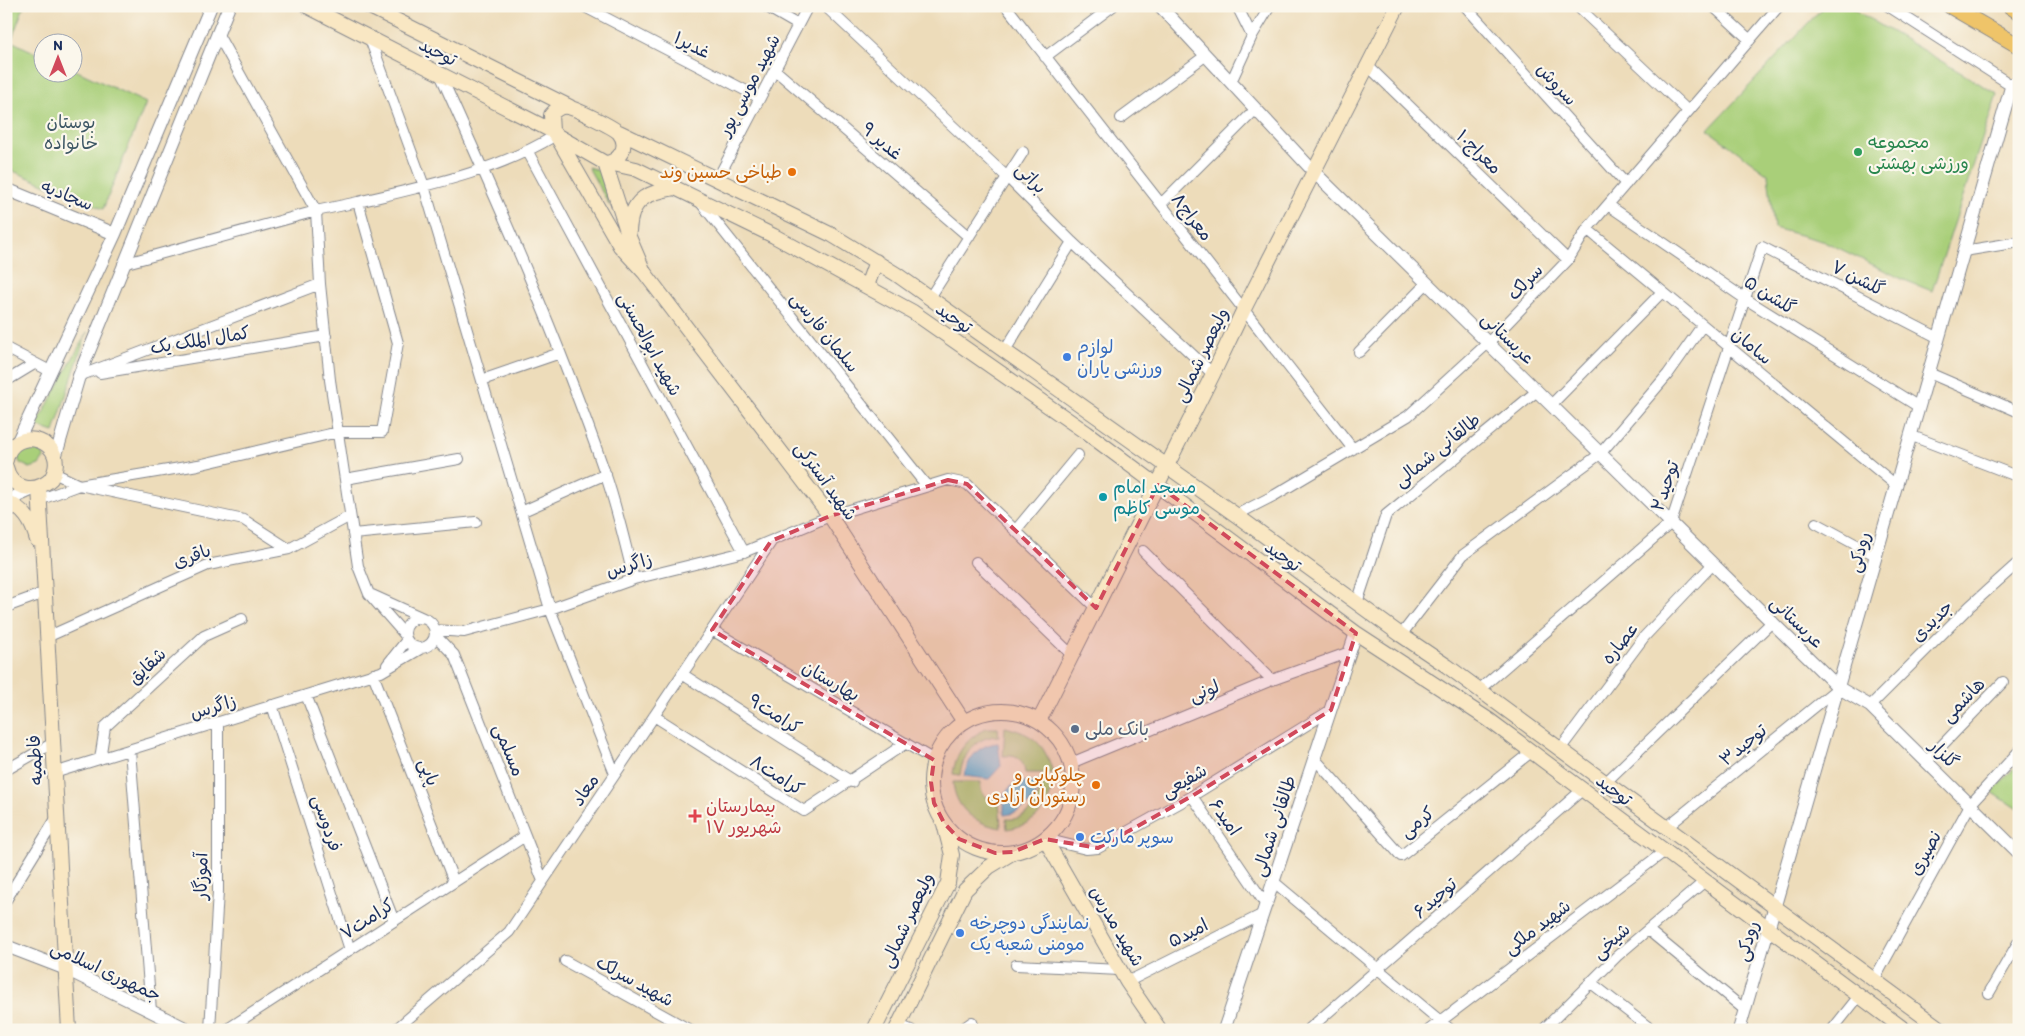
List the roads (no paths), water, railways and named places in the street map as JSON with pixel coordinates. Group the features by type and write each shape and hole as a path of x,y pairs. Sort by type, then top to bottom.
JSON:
{"main road":[{"name":"توحید","path":"307,6 554,133 607,163 636,169 867,286 912,312 1158,485 1356,633 1489,720 1905,1030"},
{"name":"توحید","path":"368,6 619,132 718,178 832,235 876,262 1236,515 1401,635 1480,689 1942,1030"},
{"name":"ولیعصر شمالی","path":"1039,721 1214,374 1244,309 1315,173 1398,6"},
{"path":"1950,6 2019,46"},
{"path":"2010,6 2019,12"},
{"path":"570,107 554,111 550,122 554,133 620,246 644,272"},
{"path":"619,132 623,140 623,150 619,157 607,163 628,237 644,272"},
{"path":"628,237 630,216 639,202 646,195 674,188"},
{"path":"867,286 876,262"},
{"name":"شهید آسترکی","path":"644,272 830,516 964,722"},
{"path":"6,467 14,482 37,492 51,479 54,473 55,458 52,450 40,440 25,439 10,452"},
{"name":"فاطمیه","path":"37,492 69,1030"},
{"path":"6,502 25,514 34,528 42,562"},
{"path":"1001,711 1021,713 1039,721 1053,732 1064,746 1071,763 1074,784 1070,805 1060,824 1045,839 1030,847 1013,852 995,853 978,849 959,839 944,823 934,803 931,782 934,760 946,739 964,722 982,714 1001,711"},
{"name":"ولیعصر شمالی","path":"874,1030 948,883 952,855 944,823"},
{"name":"شهید مدرس","path":"1045,839 1124,976 1160,1030"},
{"path":"902,1028 965,890 989,867 1013,852"}],"street":[{"path":"10,452 115,234 211,6"},
{"path":"55,458 79,376 229,6"},
{"name":"غدیر۱","path":"583,6 760,98"},
{"path":"765,6 798,25"},
{"name":"شهید موسی پور","path":"718,178 808,6"},
{"name":"معراج۸","path":"1006,6 1353,448"},
{"path":"1045,57 1113,6"},
{"name":"عربستانی","path":"1160,6 1315,173 1839,688"},
{"path":"1237,6 1252,36"},
{"path":"1231,82 1252,36 1270,6"},
{"name":"سروش","path":"1465,6 1626,184"},
{"path":"1577,6 1688,111"},
{"path":"1713,6 1750,40"},
{"name":"سرلک","path":"1236,515 1408,416 1488,343 1568,260 1587,229 1779,6"},
{"path":"1888,6 2015,87"},
{"name":"براتی","path":"832,8 1072,242 1214,374"},
{"path":"217,33 316,211 320,284 326,336 358,566 369,594 412,646 420,649 429,646 435,632 430,622 369,594"},
{"path":"370,39 424,186 550,609 615,774"},
{"path":"1121,118 1205,56"},
{"name":"معراج۱۰","path":"1368,66 1568,260"},
{"name":"غدیر ۹","path":"775,70 969,237"},
{"path":"440,74 483,169 560,353 606,474 634,578"},
{"name":"رودکی","path":"1739,1030 1964,252 2015,87"},
{"path":"1161,204 1255,110"},
{"path":"123,264 316,211 424,186 483,169 528,152 554,133"},
{"name":"شهید ابوالحسنی","path":"528,152 744,552"},
{"path":"929,299 1023,152"},
{"name":"سجادیه","path":"6,189 115,234"},
{"name":"سلمان فارسی","path":"699,200 926,485"},
{"path":"6,502 37,492 198,465 338,432 382,432 398,343 358,202"},
{"name":"گلشن ۵","path":"1608,205 1744,298 1919,407"},
{"name":"سامان","path":"1587,229 1897,486"},
{"path":"1004,352 1072,242"},
{"path":"1964,252 2019,242"},
{"name":"توحید۲","path":"1480,689 1671,523 1762,247"},
{"name":"گلشن ۷","path":"1762,247 1939,338"},
{"path":"1359,352 1427,283"},
{"path":"79,376 320,284"},
{"path":"1551,405 1662,292"},
{"path":"1401,635 1464,555 1600,454 1668,374 1702,326"},
{"name":"کمال الملک یک","path":"79,376 326,336"},
{"path":"6,348 50,371"},
{"path":"482,380 560,353"},
{"path":"6,381 34,364"},
{"path":"1929,373 2019,412"},
{"name":"طالقانی شمالی","path":"1357,603 1386,515 1537,391"},
{"path":"1912,436 2019,477"},
{"path":"1015,531 1078,455"},
{"path":"345,480 459,459"},
{"path":"54,473 79,484 244,520 289,549"},
{"path":"521,512 606,474"},
{"name":"زاگرس","path":"435,632 464,632 550,609 634,578 744,552 830,516 926,485 948,480 967,484 1096,608"},
{"name":"باقری","path":"47,637 208,565 289,549 350,516"},
{"path":"353,534 476,522"},
{"path":"1816,523 1877,556"},
{"name":"معاد","path":"395,1030 509,932 771,541"},
{"path":"1143,551 1272,680"},
{"path":"976,562 1072,655"},
{"name":"جدیدی","path":"1870,706 1970,606 2019,562"},
{"name":"عصاره","path":"1561,748 1644,637 1713,564"},
{"path":"6,606 44,593"},
{"path":"377,673 406,638 409,622 423,618"},
{"name":"شقایق","path":"100,759 106,727 204,636 242,619"},
{"path":"1606,782 1772,622"},
{"name":"بهارستان","path":"712,630 934,760"},
{"name":"مسلمی","path":"435,632 454,655 543,881"},
{"name":"طالقانی شمالی","path":"1224,1030 1356,633"},
{"name":"زاگرس","path":"54,773 377,673 420,649"},
{"name":"لونی","path":"1071,763 1272,680 1350,652"},
{"name":"پاپی","path":"377,673 454,882"},
{"name":"کرامت۹","path":"682,674 852,782"},
{"name":"هاشمی","path":"1926,762 2003,682"},
{"name":"گلزار","path":"1839,688 1870,706 2019,853"},
{"name":"توحید۳","path":"1667,827 1839,688"},
{"path":"306,695 394,921"},
{"name":"فردوسی","path":"272,705 350,950"},
{"name":"شفیعی","path":"1045,839 1086,849 1098,848 1192,796 1331,710"},
{"name":"کرامت۸","path":"654,716 804,811 852,782 906,744"},
{"name":"آموزگار","path":"210,1030 218,892 218,722"},
{"path":"6,770 53,744"},
{"path":"130,750 151,1011"},
{"name":"نصیری","path":"1874,980 1970,805 2019,751"},
{"name":"کرمی","path":"1315,758 1400,856 1532,752"},
{"name":"توحید۶","path":"1308,1030 1582,790"},
{"name":"امید۶","path":"1192,796 1265,909"},
{"path":"6,900 57,817"},
{"name":"کرامت۷","path":"226,1030 525,836"},
{"name":"شهید ملکی","path":"1429,1030 1664,851"},
{"name":"شیخی","path":"1543,1030 1590,982 1705,881"},
{"path":"1274,882 1451,1030"},
{"name":"امید۵","path":"1124,976 1265,909"},
{"path":"1648,930 1745,1010"},
{"path":"1989,993 2019,941"},
{"name":"جمهوری اسلامی","path":"6,946 66,969 189,1030"},
{"name":"شهید سرلک","path":"565,961 690,1030"},
{"path":"1016,965 1124,976"},
{"path":"1590,982 1652,1030"},
{"path":"1835,1028 1859,996"},
{"path":"960,1030 972,1022"}],"water":[{"path":"998,743 1001,766 989,779 964,776 975,753 985,746"},
{"path":"1016,782 1036,782 1036,795 1022,809 1004,815 1004,793"}],"place":[{"name":"مجموعه ورزشی بهشتی","path":"1858,152"},
{"name":"طباخی حسین وند","path":"792,172"},
{"name":"لوازم ورزشی یاران","path":"1067,357"},
{"name":"مسجد امام موسی کاظم","path":"1103,497"},
{"name":"بانک ملی","path":"1075,729"},
{"name":"چلوکبابی و رستوران ازادی","path":"1096,785"},
{"name":"بیمارستان ۱۷ شهریور","path":"695,816"},
{"name":"سوپر مارکت","path":"1080,837"},
{"name":"نمایندگی دوچرخه مومنی شعبه یک","path":"960,933"}],"park label":[{"name":"بوستان خانواده","path":"71,132"}]}
